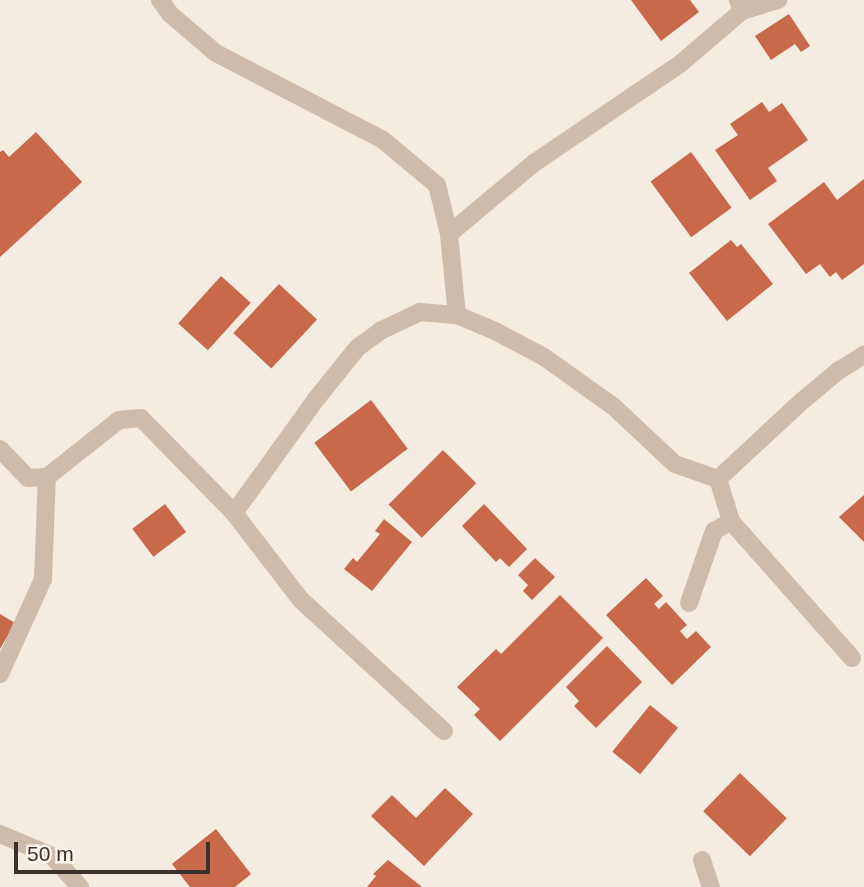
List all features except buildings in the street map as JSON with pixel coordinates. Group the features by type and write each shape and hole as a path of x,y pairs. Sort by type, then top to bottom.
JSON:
{"street":[{"path":"160,0 170,14 216,53 383,140 437,184 449,234 457,315"},
{"path":"449,234 534,163 680,64 740,5 778,0"},
{"path":"233,513 308,409 357,348 380,331 420,312 457,315 495,331 544,357 614,407 676,464 718,479"},
{"path":"718,479 801,402 838,371 864,355"},
{"path":"0,449 28,478 47,477 119,420 141,418 233,513 301,600 444,731"},
{"path":"0,674 43,579 47,477"},
{"path":"718,479 731,521 852,658"},
{"path":"689,603 714,531 731,521"},
{"path":"0,834 52,856 80,887"},
{"path":"702,860 711,887"}]}
